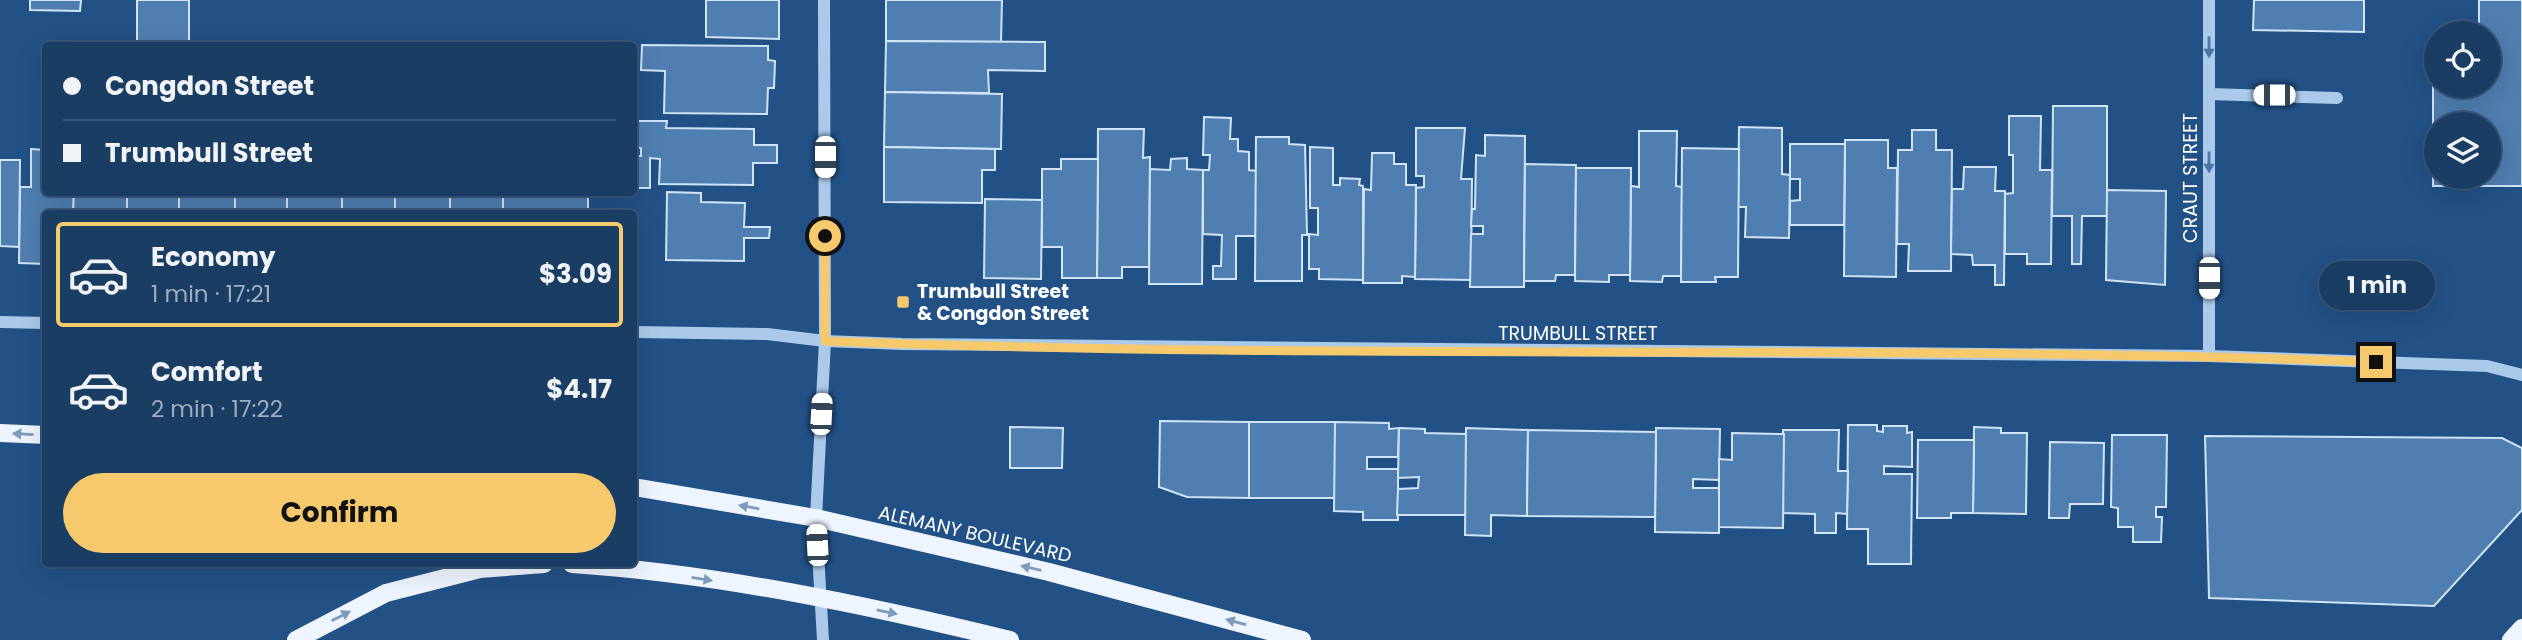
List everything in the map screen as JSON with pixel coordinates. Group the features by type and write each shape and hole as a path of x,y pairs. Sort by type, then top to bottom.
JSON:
{"main road":[{"path":"0,433 42,435"},
{"name":"ALEMANY BOULEVARD","path":"637,488 816,518 1049,572 1302,640"},
{"path":"296,640 386,593 480,569 506,567"},
{"path":"618,567 820,598 1010,640"},
{"path":"2511,640 2522,628"}],"street":[{"path":"823,640 816,518 825,341 824,0"},
{"name":"CRAUT STREET","path":"2209,0 2209,356"},
{"path":"2209,94 2337,97"},
{"path":"0,321 42,323"},
{"name":"TRUMBULL STREET","path":"637,331 766,334 825,341 1227,349 2209,356 2487,366 2522,374"}],"building":[{"path":"30,0 81,0 80,11 30,10"},
{"path":"137,0 189,0 189,42 137,41"},
{"path":"706,0 779,0 779,39 706,37"},
{"path":"886,0 1002,0 1001,42 886,41"},
{"path":"2254,0 2364,0 2364,32 2253,30"},
{"path":"2479,0 2522,0 2522,186 2501,186 2501,112 2433,112 2433,98 2501,98 2501,21 2479,21"},
{"path":"886,41 1045,42 1045,71 988,70 989,93 885,92"},
{"path":"642,45 768,46 768,60 775,61 774,88 768,88 767,114 664,113 665,71 641,70"},
{"path":"885,92 1002,94 1001,149 884,147"},
{"path":"2053,106 2107,106 2107,216 2082,216 2081,264 2072,264 2072,216 2052,216"},
{"path":"2009,116 2041,116 2040,170 2052,170 2051,264 2027,264 2027,254 2005,254 2005,194 2013,193"},
{"path":"1204,117 1231,118 1230,139 1238,139 1238,151 1249,152 1249,170 1257,171 1256,236 1236,236 1236,279 1213,279 1213,266 1221,266 1222,235 1203,234 1203,170 1209,170 1210,155 1203,155"},
{"path":"637,121 667,121 666,128 754,129 754,145 777,145 777,163 753,163 753,185 659,184 660,159 650,158 650,188 637,188 637,156 641,156 641,148 637,147"},
{"path":"1739,127 1782,128 1782,174 1790,175 1789,238 1745,237 1746,207 1738,207"},
{"path":"1416,128 1465,128 1461,179 1472,179 1471,280 1415,279 1416,188 1424,187 1424,176 1416,176"},
{"path":"1098,129 1144,129 1143,158 1150,157 1149,267 1122,267 1122,278 1097,278"},
{"path":"1912,130 1936,130 1936,150 1952,150 1951,271 1908,271 1909,244 1897,244 1898,150 1912,150"},
{"path":"1639,131 1677,131 1676,186 1682,187 1681,276 1663,276 1662,282 1630,281 1631,186 1639,187"},
{"path":"1485,135 1525,136 1524,287 1470,287 1471,234 1483,234 1483,226 1471,226 1472,209 1475,209 1476,155 1485,156"},
{"path":"1256,137 1289,137 1289,144 1305,145 1307,235 1302,235 1302,281 1255,281"},
{"path":"1845,140 1888,140 1888,168 1897,168 1896,277 1844,276"},
{"path":"1790,144 1845,144 1844,225 1790,225 1790,201 1800,200 1800,179 1790,179"},
{"path":"884,147 995,149 995,170 982,170 982,203 884,202"},
{"path":"1310,147 1333,148 1333,185 1340,185 1340,178 1360,179 1359,185 1363,186 1363,280 1319,279 1319,269 1309,269 1309,234 1318,235 1318,208 1310,208"},
{"path":"1682,148 1739,149 1738,277 1715,277 1716,282 1681,282"},
{"path":"31,149 42,150 42,196 74,196 73,210 42,210 42,264 19,263 20,187 31,187"},
{"path":"1372,153 1394,153 1394,164 1406,164 1406,185 1416,185 1415,277 1402,276 1402,283 1363,283 1364,189 1371,190"},
{"path":"1187,158 1187,169 1203,170 1202,284 1149,284 1150,169 1170,170 1171,159"},
{"path":"1061,159 1098,159 1097,278 1062,278 1062,247 1042,247 1042,169 1061,169"},
{"path":"0,160 20,160 19,247 0,246"},
{"path":"1525,164 1576,165 1575,275 1556,275 1555,281 1524,281"},
{"path":"1964,167 1996,167 1995,191 2005,191 2004,285 1995,285 1995,265 1973,265 1972,255 1951,254 1952,189 1963,189"},
{"path":"1576,168 1631,168 1630,275 1609,275 1609,282 1575,281"},
{"path":"2107,190 2166,191 2165,285 2106,280"},
{"path":"667,192 701,193 701,202 745,203 744,227 770,227 769,238 744,238 744,261 666,260"},
{"path":"74,196 127,196 127,210 73,210"},
{"path":"127,196 179,196 179,210 127,210"},
{"path":"179,196 235,196 235,210 179,210"},
{"path":"235,196 287,196 287,210 235,210"},
{"path":"287,196 342,196 342,210 287,210"},
{"path":"342,196 395,196 395,210 342,210"},
{"path":"395,196 450,196 450,210 395,210"},
{"path":"450,196 503,196 503,210 450,210"},
{"path":"503,196 588,196 588,210 503,210"},
{"path":"985,199 1042,200 1041,279 984,278"},
{"path":"1160,421 1249,422 1249,498 1187,497 1159,487"},
{"path":"1249,422 1335,422 1335,498 1249,498"},
{"path":"1335,422 1389,423 1389,429 1399,428 1398,457 1367,457 1367,469 1398,469 1398,520 1363,520 1363,512 1334,511"},
{"path":"1848,425 1877,425 1877,431 1883,432 1883,426 1907,426 1907,433 1912,432 1912,467 1884,466 1884,474 1912,474 1911,564 1868,564 1868,529 1847,529"},
{"path":"1010,427 1063,428 1062,468 1010,468"},
{"path":"1974,427 2001,428 2001,433 2027,433 2026,514 1973,513"},
{"path":"1399,428 1425,429 1425,433 1466,434 1466,515 1397,515 1398,489 1418,488 1419,477 1398,478"},
{"path":"1466,428 1528,430 1527,516 1491,515 1491,536 1465,535"},
{"path":"1656,428 1720,429 1719,480 1693,479 1693,488 1719,488 1719,533 1655,532"},
{"path":"1528,430 1656,432 1655,517 1527,516"},
{"path":"1783,430 1839,430 1838,471 1848,471 1847,514 1836,513 1836,533 1815,533 1815,514 1783,513"},
{"path":"1732,433 1784,434 1783,528 1719,527 1719,459 1732,460"},
{"path":"2112,435 2167,435 2166,507 2156,507 2156,517 2162,517 2161,542 2133,542 2133,527 2118,527 2118,508 2111,507"},
{"path":"2205,436 2502,438 2522,448 2522,510 2434,606 2209,598"},
{"path":"1918,440 1974,440 1973,513 1951,513 1951,518 1917,518"},
{"path":"2050,442 2104,443 2103,504 2070,504 2069,518 2049,518"}],"place":[{"name":"Trumbull Street & Congdon Street","path":"903,302"}],"route":[{"path":"825,236 825,341 1213,349 2209,356 2376,362"}]}
